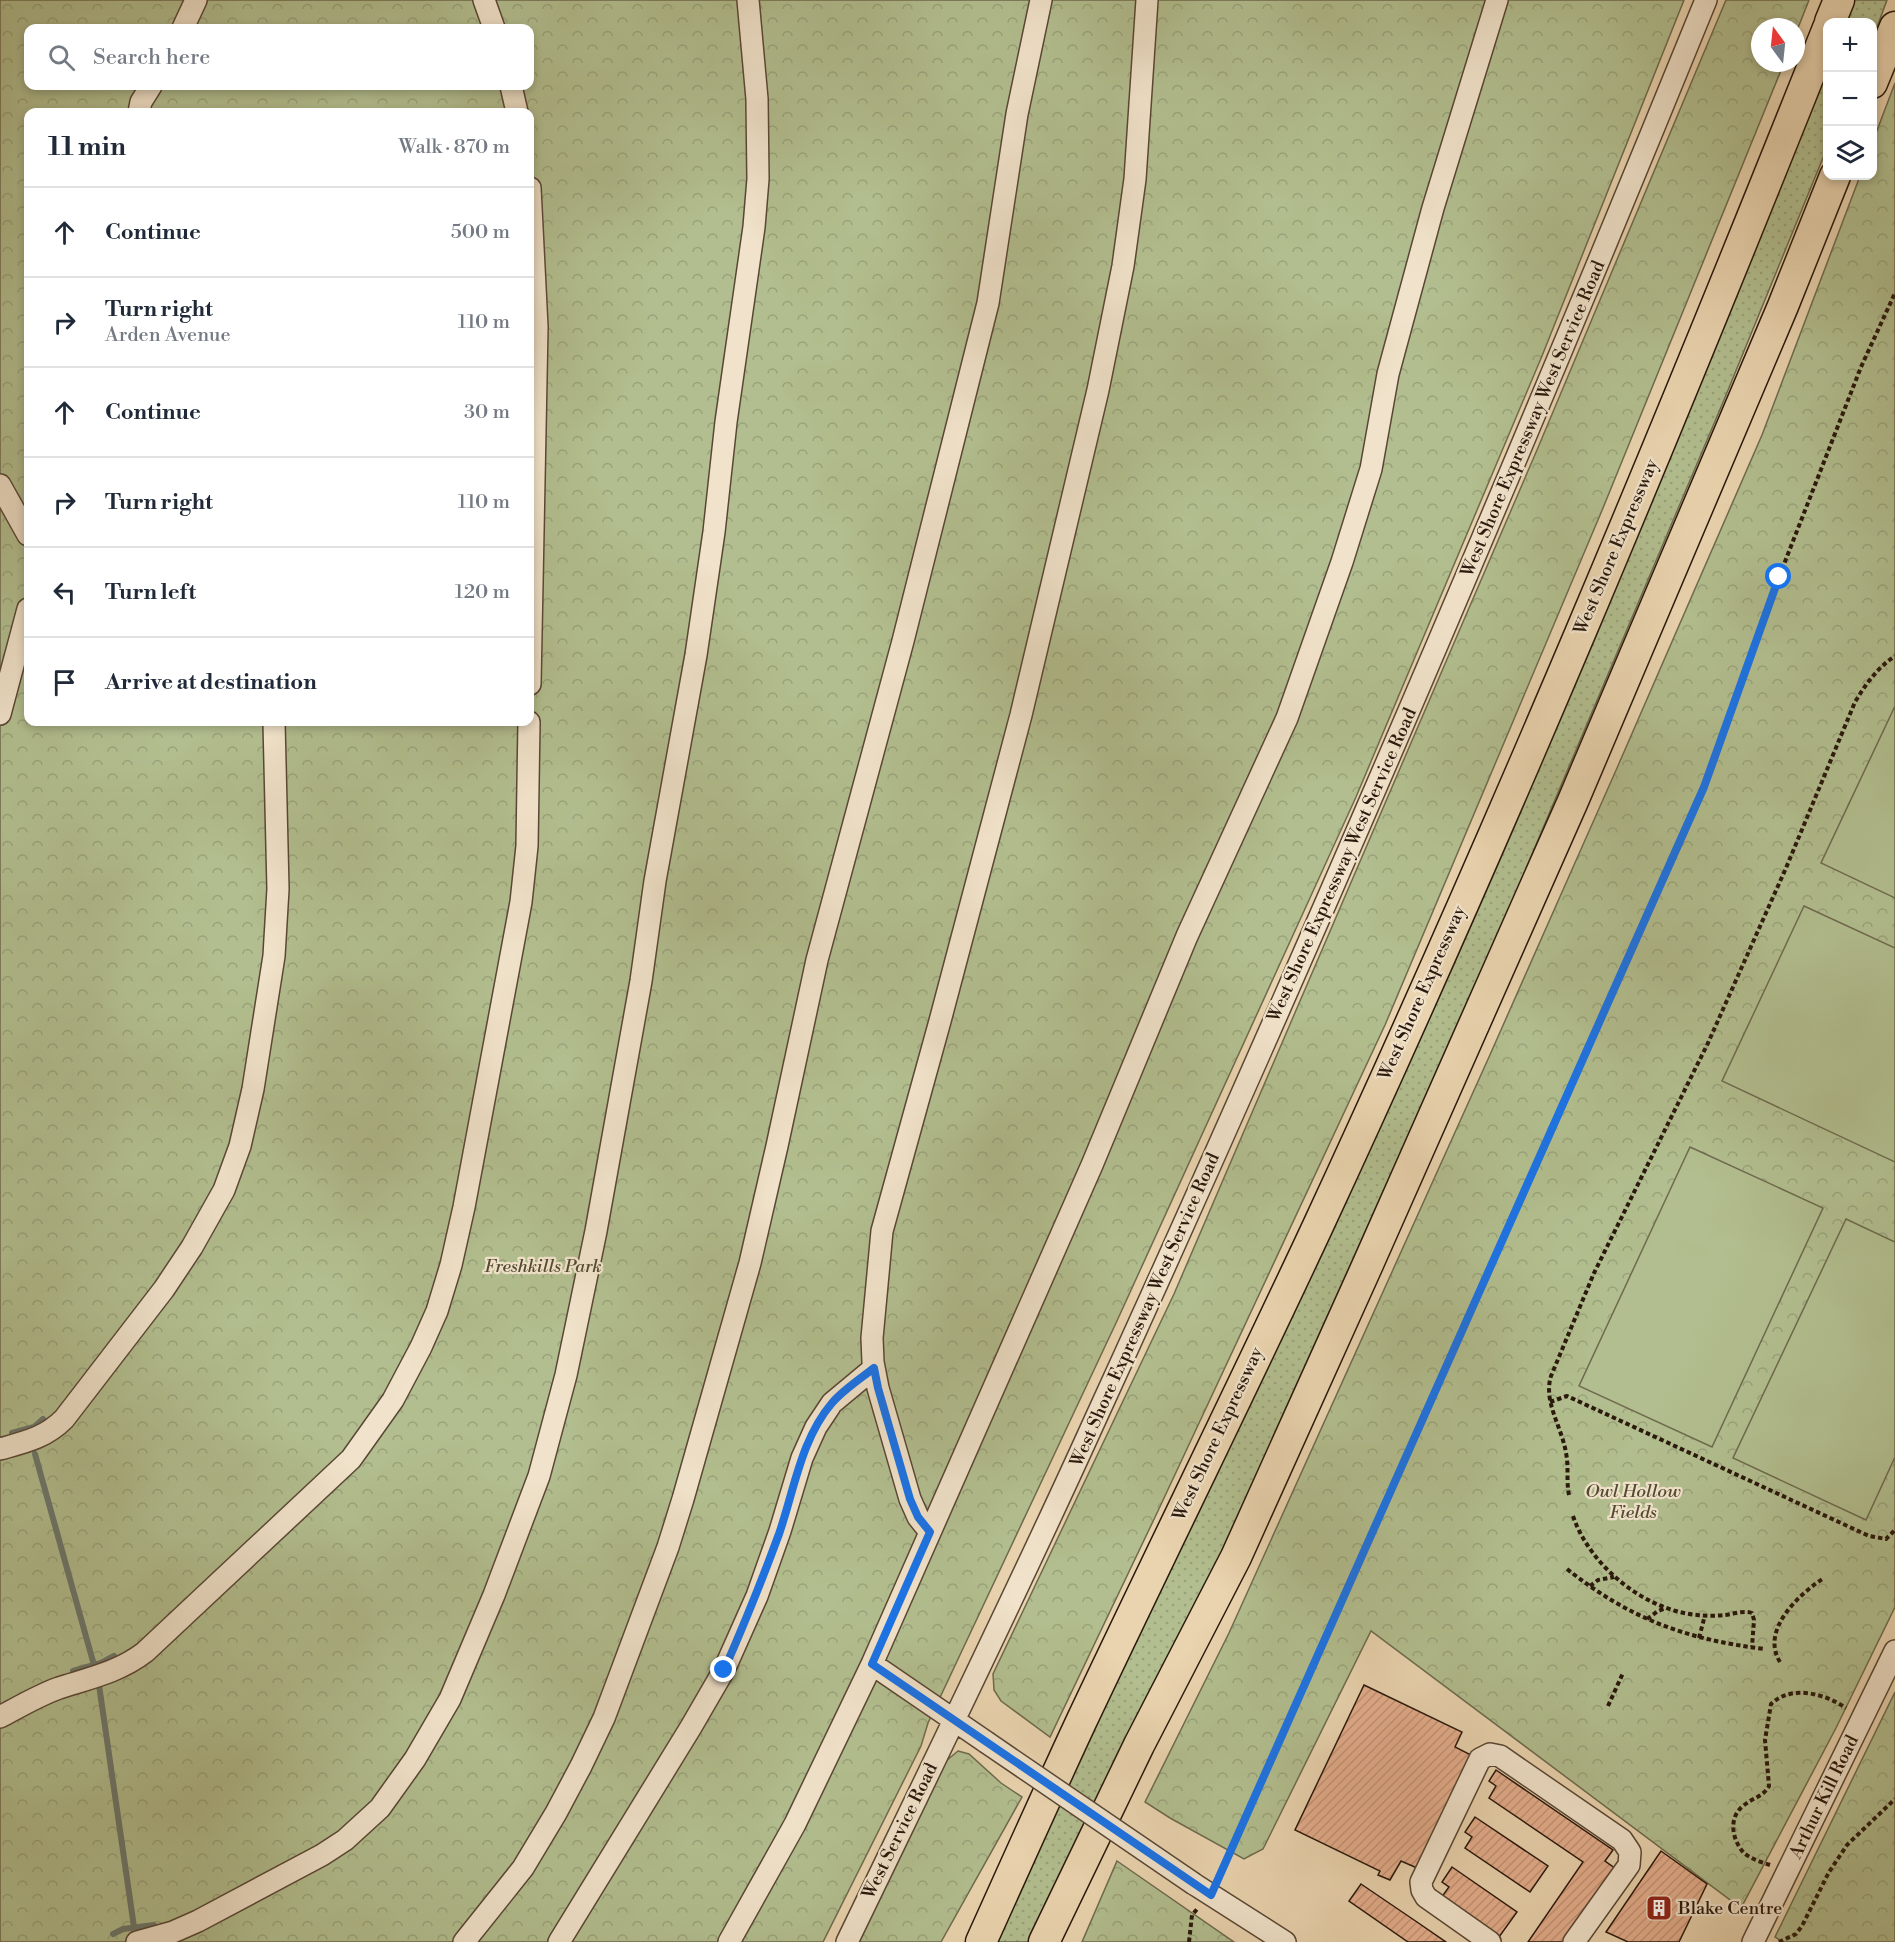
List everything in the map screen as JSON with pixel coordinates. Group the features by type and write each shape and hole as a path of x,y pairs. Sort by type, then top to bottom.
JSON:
{"highway":[{"path":"1832,18 1839,0"},
{"path":"1877,72 1895,27"},
{"name":"West Shore Expressway","path":"981,1942 1078,1728 1317,1228 1420,1000 1621,538 1823,38"},
{"path":"1068,1942 1236,1557 1573,801 1783,306 1833,180"},
{"path":"1044,1942 1139,1745 1236,1557"},
{"path":"965,1942 1078,1728"}],"street":[{"path":"185,24 196,0"},
{"path":"484,0 493,24"},
{"path":"137,1942 173,1932 198,1921 302,1866 345,1840 380,1808 415,1759 450,1699 494,1595 540,1476 566,1375 596,1231 641,981 655,881 696,655 714,532 726,422 754,227 758,179 757,99 748,0"},
{"path":"465,1942 523,1868 556,1813 604,1718 668,1548 683,1499 750,1263 817,960 903,641 988,303 1017,114 1041,0"},
{"path":"930,1532 918,1517 910,1499 874,1368 872,1338 882,1231 1020,716 1098,390 1123,266 1134,179 1147,0"},
{"path":"729,1942 795,1824 872,1664 1092,1165 1187,936 1287,718 1342,562 1371,469 1388,374 1433,208 1497,0"},
{"name":"West Shore Expressway West Service Road","path":"954,1720 1189,1213 1418,693 1527,436 1706,0"},
{"path":"140,108 148,90"},
{"path":"511,90 516,108"},
{"path":"534,248 537,338 534,486"},
{"path":"0,485 24,528"},
{"path":"0,714 24,624"},
{"path":"0,1449 37,1439 54,1429 64,1419 164,1289 213,1212 233,1167 247,1122 268,1008 274,956 278,889 274,726"},
{"path":"0,1718 57,1689 120,1668 145,1652 351,1459 393,1400 421,1347 445,1288 452,1265 477,1145 524,882 529,726"},
{"path":"559,1942 724,1670 757,1596 802,1458 816,1428 832,1403 874,1368"},
{"name":"Arthur Kill Road","path":"1753,1942 1895,1651"},
{"path":"872,1664 1203,1890 1285,1942"},
{"name":"West Service Road","path":"847,1942 954,1720"},
{"path":"1490,1942 1426,1897 1421,1882 1480,1759 1490,1754 1500,1756 1622,1840 1630,1852 1629,1864 1574,1942"}],"path":[{"path":"1189,1942 1192,1915 1203,1890 1704,787 1779,577 1861,367 1895,292"},
{"path":"1569,1495 1567,1455 1548,1391 1551,1376 1594,1273 1708,1042 1786,868 1855,702 1882,665 1895,656"},
{"path":"1550,1402 1567,1396 1869,1536 1886,1539 1895,1530"},
{"path":"1573,1516 1585,1541 1614,1577 1666,1608 1705,1615 1752,1613 1754,1620 1752,1647"},
{"path":"1568,1569 1616,1603 1647,1619 1699,1638 1764,1649"},
{"path":"1590,1586 1598,1580 1614,1577"},
{"path":"1780,1662 1774,1649 1779,1626 1798,1599 1824,1578"},
{"path":"1647,1619 1666,1608"},
{"path":"1699,1638 1705,1615"},
{"path":"1608,1706 1623,1673"},
{"path":"1771,1866 1744,1853 1734,1837 1733,1827 1734,1818 1740,1807 1765,1792 1769,1786 1765,1740 1771,1704 1784,1694 1802,1693 1829,1699 1847,1709"},
{"path":"1779,1942 1796,1934 1829,1872 1847,1845 1895,1798"}],"green space":[{"name":"Freshkills Park","path":"0,0 1684,0 1542,356 1356,797 1116,1323 928,1723 921,1746 823,1942 0,1942"},
{"path":"1726,0 1809,0 1802,18 1751,18 1751,72 1780,72 1603,508 1385,1025 1050,1737 1001,1701 994,1690 993,1674 1174,1294 1537,450"},
{"path":"1847,0 1887,0 1877,27 1877,18 1840,18"},
{"path":"1823,59 1823,158 1724,400 1505,918 1216,1566 1030,1942 992,1942 1184,1540"},
{"name":"Owl Hollow Fields","path":"1895,83 1895,1607 1836,1728 1741,1908 1371,1631 1263,1849 1244,1859 1145,1802 1229,1633 1617,768 1762,435 1858,180 1877,180 1877,130"},
{"path":"1895,706 1895,898 1821,863"},
{"path":"1804,906 1895,948 1895,1162 1722,1081"},
{"path":"1690,1147 1823,1208 1712,1447 1579,1386"},
{"path":"1846,1219 1895,1242 1895,1457 1866,1520 1733,1458"},
{"path":"1895,1692 1895,1942 1783,1942 1775,1937"},
{"path":"958,1751 969,1754 1001,1783 1022,1797 941,1942 859,1942 946,1761"},
{"path":"1117,1861 1234,1942 1082,1942"}],"building":[{"path":"1364,1685 1462,1732 1455,1747 1471,1755 1417,1868 1401,1861 1390,1880 1378,1875 1380,1871 1295,1830"},
{"path":"1496,1770 1613,1850 1605,1861 1616,1869 1566,1942 1528,1942 1583,1862 1489,1798 1496,1786 1489,1781"},
{"path":"1475,1817 1548,1866 1530,1892 1465,1848 1472,1837 1465,1832"},
{"name":"Blake Centre","path":"1661,1851 1707,1884 1679,1942 1628,1942 1606,1932"},
{"path":"1452,1867 1517,1912 1499,1937 1441,1898 1449,1887 1442,1882"},
{"path":"1361,1884 1446,1942 1408,1942 1349,1901"}],"waterway":[{"path":"12,1433 34,1427 43,1419"},
{"path":"35,1454 94,1665"},
{"path":"73,1671 101,1663 114,1656"},
{"path":"99,1685 134,1927"},
{"path":"113,1934 123,1929 154,1925"}],"place":[{"name":"Blake Centre","path":"1659,1908"}],"route":[{"path":"724,1670 757,1596 802,1458 816,1428 832,1403 874,1368 910,1499 918,1517 930,1532 872,1664 1211,1895 1704,787 1779,577"}]}
